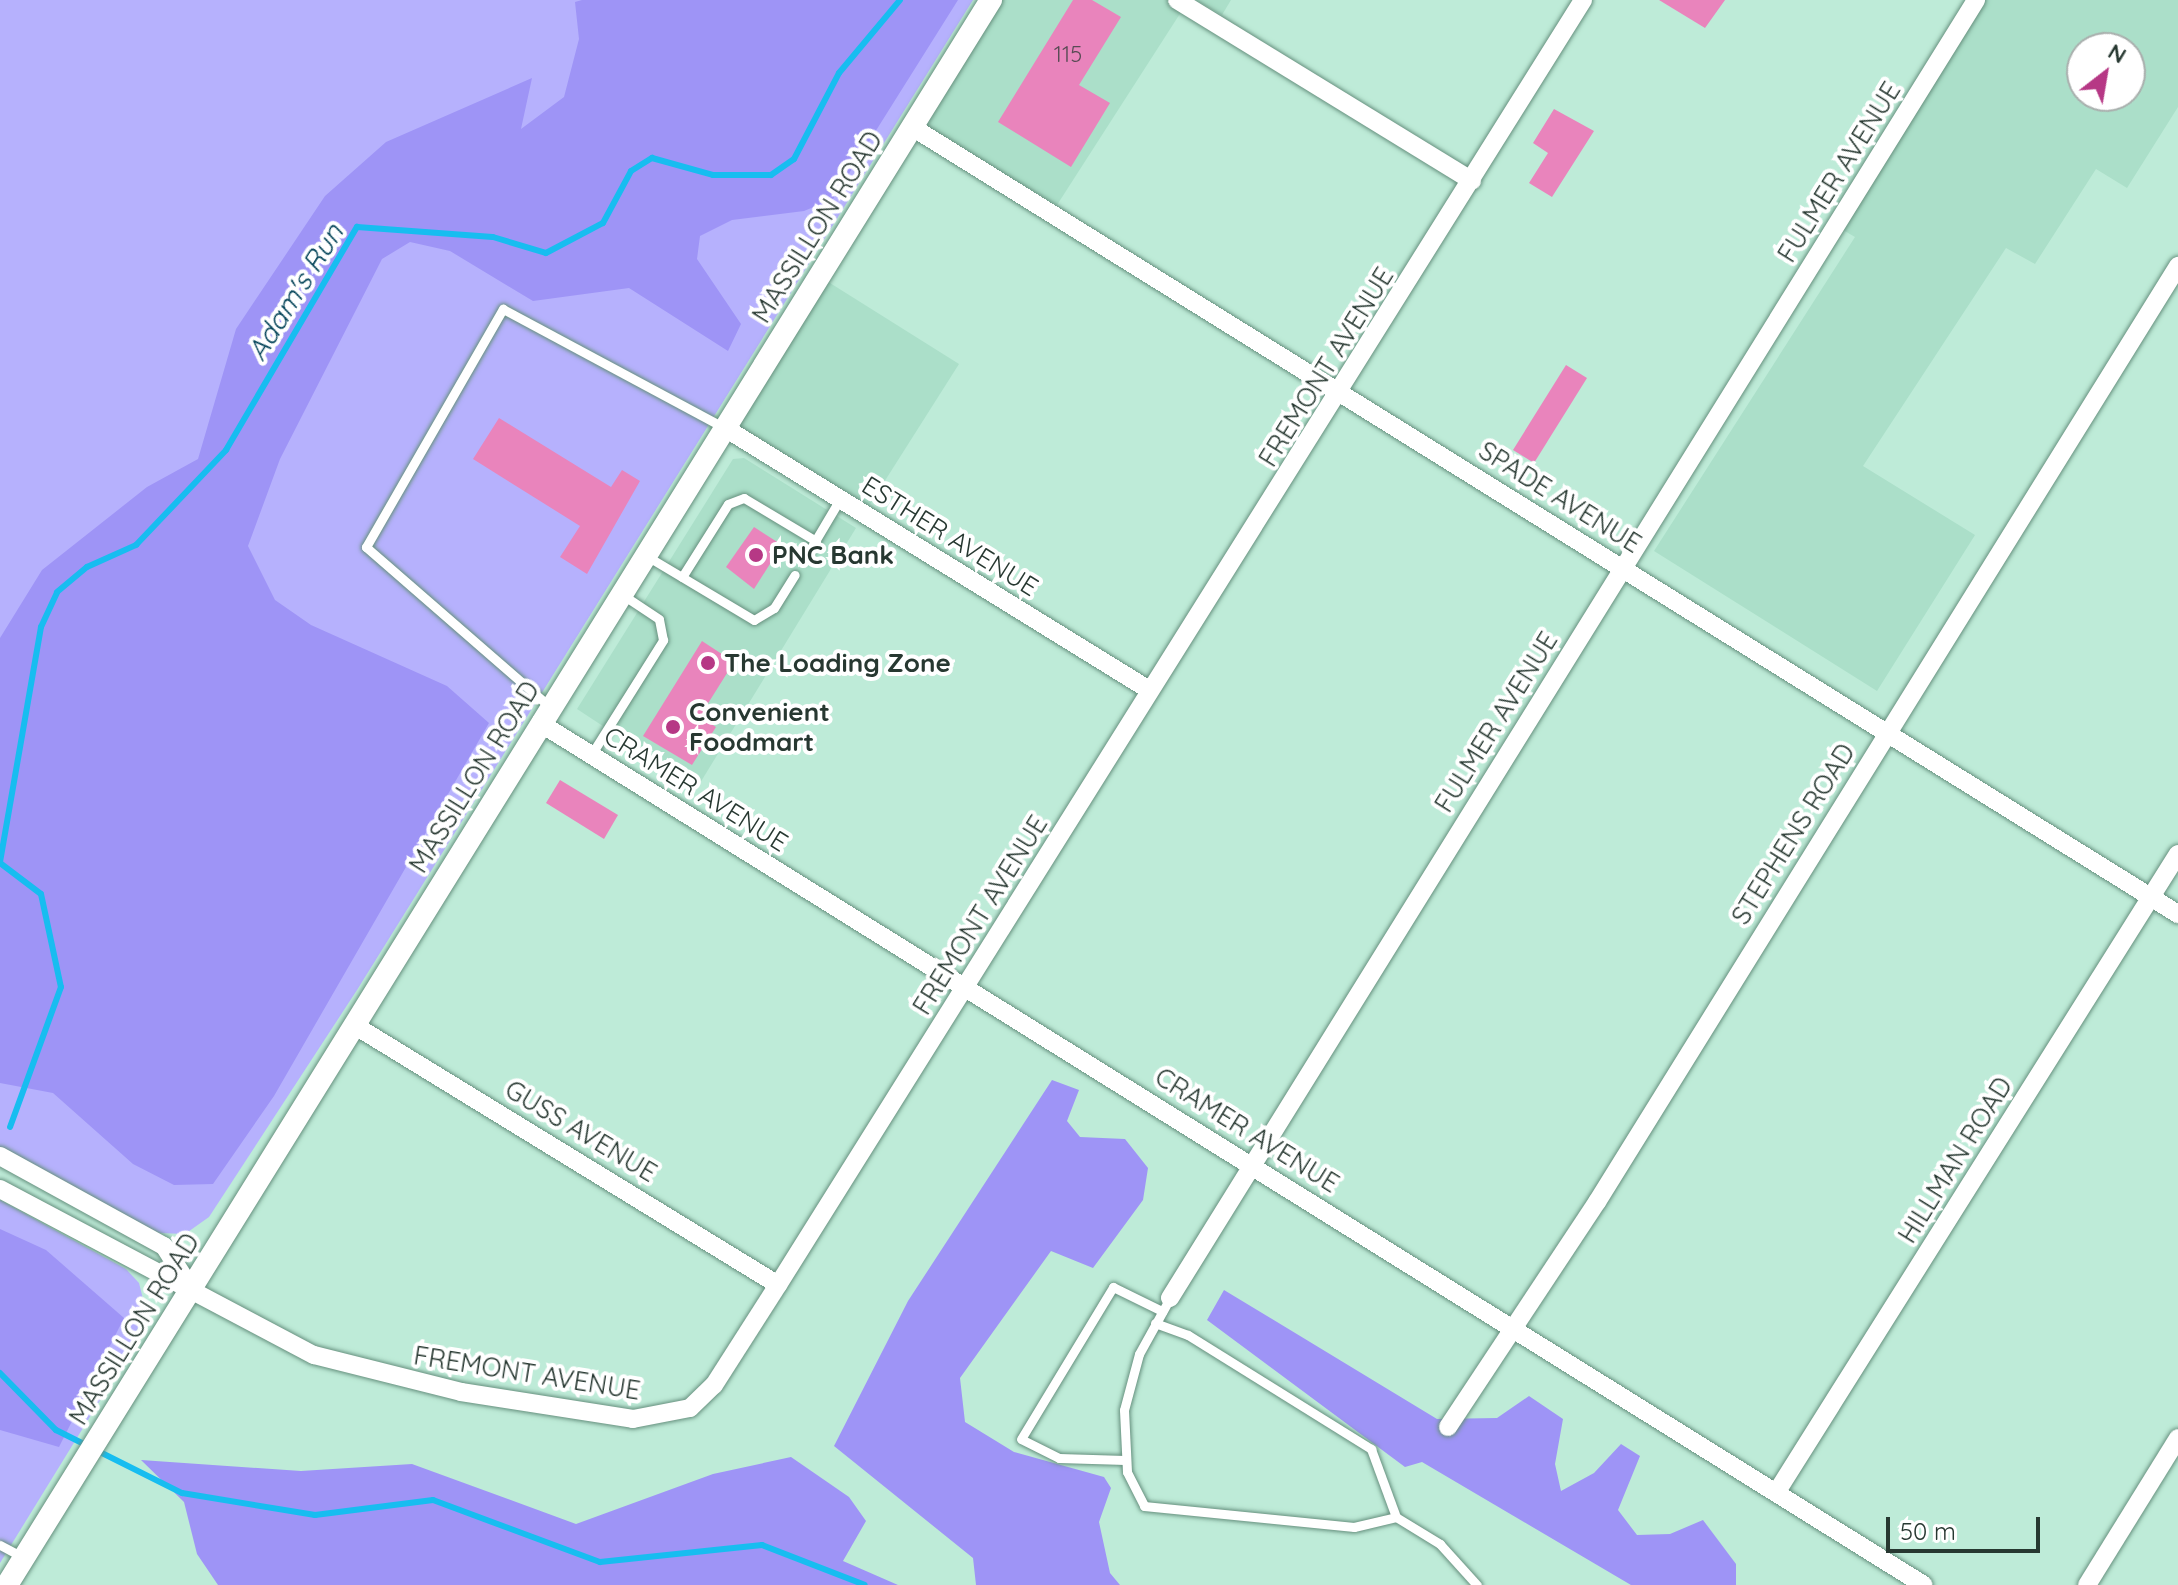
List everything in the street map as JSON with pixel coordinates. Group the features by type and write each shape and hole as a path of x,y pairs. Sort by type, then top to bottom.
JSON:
{"street":[{"name":"MASSILLON ROAD","path":"12,1583 24,1558 545,715 991,0"},
{"path":"1177,0 1472,181"},
{"name":"FREMONT AVENUE","path":"0,1189 192,1290 284,1343 362,1370 651,1419 704,1398 778,1285 1147,689 1343,392 1583,0"},
{"name":"FULMER AVENUE","path":"1166,1304 1976,0"},
{"name":"SPADE AVENUE","path":"912,127 1343,392 2178,914"},
{"name":"STEPHENS ROAD","path":"1448,1427 2178,266"},
{"name":"ESTHER AVENUE","path":"725,428 1147,689"},
{"name":"CRAMER AVENUE","path":"545,715 591,755 965,985 1924,1585"},
{"name":"HILLMAN ROAD","path":"1776,1493 2178,854"},
{"name":"GUSS AVENUE","path":"354,1025 778,1285"},
{"path":"0,1156 164,1246 192,1290"},
{"path":"2087,1585 2178,1438"}],"lane":[{"path":"545,715 366,547 503,309 725,428"},
{"path":"682,577 728,504 744,498 816,541"},
{"path":"805,558 841,498"},
{"path":"645,555 754,620 774,608 795,575"},
{"path":"591,755 663,640 659,619 621,593"},
{"path":"1125,1460 1059,1458 1021,1439 1113,1287 1166,1304"},
{"name":"FULMER AVENUE","path":"1166,1304 1130,1376 1125,1460 1134,1491 1144,1506 1354,1527 1396,1517"},
{"path":"1155,1323 1188,1335 1371,1449 1396,1517 1440,1544 1477,1585"},
{"path":"0,1545 24,1558"}],"shaded area":[{"path":"0,0 973,0 357,990 209,1217 185,1234 159,1233 0,1151"},
{"path":"958,0 833,199 804,211 732,220 700,236 697,259 741,324 728,351 629,288 533,301 450,251 410,242 382,259 280,459 248,546 275,600 311,625 447,686 489,723 274,1096 213,1184 174,1185 133,1164 53,1093 0,1083 0,638 42,570 147,487 198,459 236,329 325,196 386,142 532,78 521,129 564,97 579,39 575,2"},
{"path":"996,0 1169,0 1183,9 1057,205 920,125"},
{"path":"1196,0 1231,0 1222,15"},
{"path":"1984,0 2178,0 2178,107 2127,188 2096,169 2035,264 2006,248 1863,466 1975,535 1877,691 1654,551 1855,237 1843,230"},
{"path":"822,278 959,364 867,509 731,426"},
{"path":"744,458 856,528 697,788 577,709 733,459"},
{"path":"1052,1080 1079,1090 1067,1121 1080,1137 1125,1139 1148,1168 1143,1200 1093,1268 1051,1251 960,1378 965,1422 1014,1452 1104,1477 1111,1488 1099,1522 1110,1573 1120,1585 976,1585 973,1558 834,1446 908,1301"},
{"path":"0,1200 126,1269 139,1283 146,1311 115,1376 0,1563"},
{"path":"0,1229 46,1250 124,1318 59,1447 0,1430"},
{"path":"1224,1290 1437,1419 1497,1418 1529,1396 1563,1419 1555,1464 1561,1491 1594,1473 1621,1444 1640,1456 1618,1510 1637,1535 1670,1534 1703,1520 1736,1564 1736,1585 1631,1585 1422,1462 1405,1467 1207,1320"},
{"path":"791,1457 849,1497 866,1521 843,1561 898,1585 218,1585 197,1554 184,1502 141,1460 301,1471 412,1464 576,1524 713,1474"}],"building":[{"path":"1073,0 1092,0 1121,17 1079,85 1110,103 1071,167 998,122"},
{"path":"1659,0 1725,0 1705,28"},
{"path":"1554,109 1594,131 1552,197 1529,183 1548,153 1533,143"},
{"path":"1566,365 1587,378 1534,463 1513,450"},
{"path":"499,418 611,487 622,470 640,481 587,574 560,557 580,526 473,459"},
{"path":"754,527 782,545 754,589 726,567"},
{"path":"702,641 734,662 707,705 714,710 707,721 716,727 692,765 643,736"},
{"path":"560,780 618,815 604,839 546,803"}],"waterway":[{"name":"Adam's Run","path":"0,862 41,627 57,592 87,567 136,545 226,450 357,227 493,237 546,253 603,223 631,171 652,158 713,175 771,175 794,159 839,73 900,0"},
{"path":"0,863 41,894 61,987 10,1127"},
{"path":"0,1373 56,1430 182,1493 315,1515 433,1500 600,1562 762,1545 865,1585"}],"place":[{"name":"PNC Bank","path":"756,555"},
{"name":"The Loading Zone","path":"708,663"},
{"name":"Convenient Foodmart","path":"673,727"}]}
